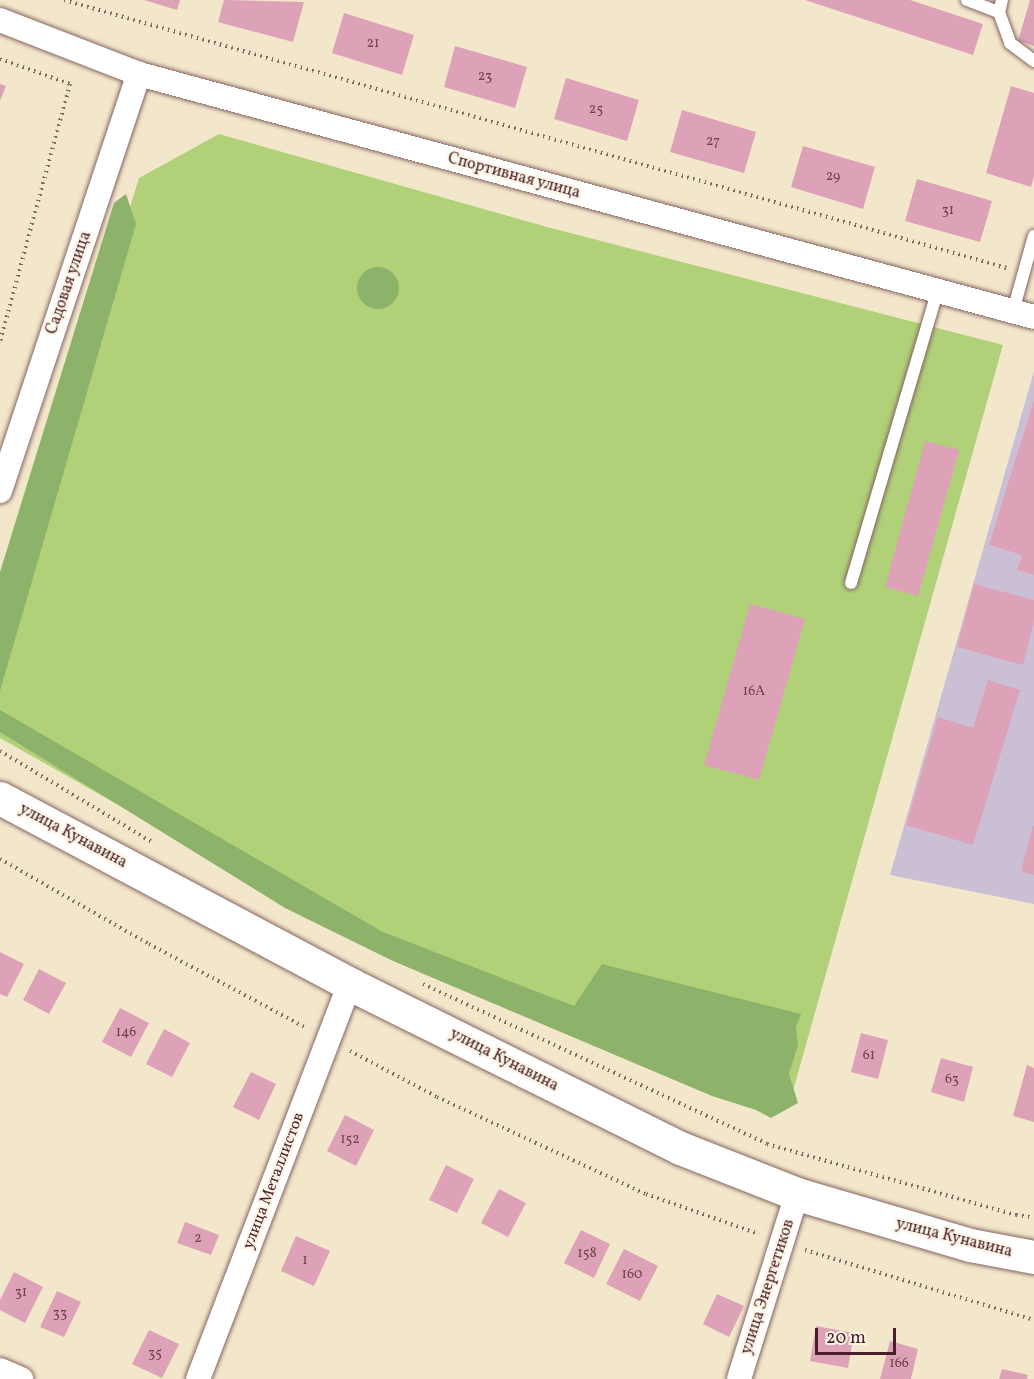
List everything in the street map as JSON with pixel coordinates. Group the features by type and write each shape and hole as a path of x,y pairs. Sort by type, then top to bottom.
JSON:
{"main road":[{"name":"улица Кунавина","path":"0,798 350,984 680,1149 797,1194 969,1245 1034,1257"}],"street":[{"name":"Спортивная улица","path":"0,20 139,74 1023,314"},
{"name":"Садовая улица","path":"0,491 9,435 139,74"},
{"name":"улица Металлистов","path":"198,1379 350,984"},
{"name":"улица Энергетиков","path":"739,1379 797,1194"},
{"path":"0,1370 21,1379"}],"lane":[{"path":"967,0 1001,6 1010,43 1034,61"},
{"path":"1023,314 1023,273 1034,236"},
{"path":"851,583 938,290"}],"path":[{"path":"64,0 1023,273"},
{"path":"0,59 70,84 0,342"},
{"path":"0,751 164,849"},
{"path":"0,859 149,944 437,1097 646,1194 782,1242 1034,1320"},
{"path":"415,980 767,1143 1016,1215 1034,1218"}],"shaded area":[{"path":"1034,371 1034,904 890,875"}],"green space":[{"path":"219,134 547,227 1003,345 789,1105 362,943 0,738 0,631 139,178"},
{"path":"126,194 136,224 0,691 0,572 114,203"},
{"path":"378,267 393,273 399,288 393,303 378,309 363,303 357,288 363,273"},
{"path":"0,710 383,932 574,1006 602,964 801,1014 796,1027 798,1045 789,1074 798,1103 771,1118 756,1110 712,1096 393,961 285,908 0,732"}],"building":[{"path":"144,0 180,0 177,10"},
{"path":"224,0 304,2 293,42 218,22"},
{"path":"805,0 910,0 983,24 973,55"},
{"path":"1030,0 1034,0 1034,46 1018,41"},
{"path":"344,13 414,35 402,75 332,53"},
{"path":"455,46 527,67 515,108 444,87"},
{"path":"566,78 639,100 627,141 554,119"},
{"path":"0,84 6,86 0,101"},
{"path":"1011,86 1034,93 1034,176 1031,187 986,173"},
{"path":"682,110 756,132 744,173 670,152"},
{"path":"803,146 875,167 863,209 791,187"},
{"path":"917,179 992,201 980,242 905,221"},
{"path":"1034,400 1034,575 1017,570 1022,555 989,545"},
{"path":"925,441 959,450 918,596 885,587"},
{"path":"974,584 1034,600 1034,622 1023,665 957,647"},
{"path":"750,604 805,619 759,780 704,765"},
{"path":"988,680 1020,690 973,845 906,825 938,717 973,728"},
{"path":"1034,826 1034,875 1021,871"},
{"path":"0,952 24,964 7,997 0,994"},
{"path":"39,969 66,983 49,1014 23,1000"},
{"path":"120,1008 149,1023 131,1057 102,1042"},
{"path":"164,1029 190,1043 172,1077 146,1064"},
{"path":"861,1033 888,1040 878,1079 851,1072"},
{"path":"941,1058 973,1067 964,1102 931,1092"},
{"path":"1027,1065 1034,1068 1034,1122 1013,1116"},
{"path":"251,1072 276,1084 259,1120 233,1107"},
{"path":"345,1115 374,1130 356,1166 327,1151"},
{"path":"446,1165 474,1179 457,1213 429,1200"},
{"path":"499,1189 526,1203 508,1237 481,1223"},
{"path":"185,1222 219,1235 211,1255 177,1243"},
{"path":"581,1230 610,1244 594,1278 564,1263"},
{"path":"296,1236 330,1251 314,1286 281,1271"},
{"path":"624,1249 658,1266 640,1301 606,1284"},
{"path":"14,1272 43,1287 25,1323 0,1310 0,1300"},
{"path":"57,1291 81,1302 64,1337 40,1327"},
{"path":"717,1294 744,1306 729,1337 703,1324"},
{"path":"816,1326 854,1333 848,1368 810,1361"},
{"path":"149,1330 179,1344 162,1378 132,1364"},
{"path":"890,1341 918,1349 911,1379 880,1379"},
{"path":"1002,1369 1028,1375 1027,1379 999,1379"}]}
